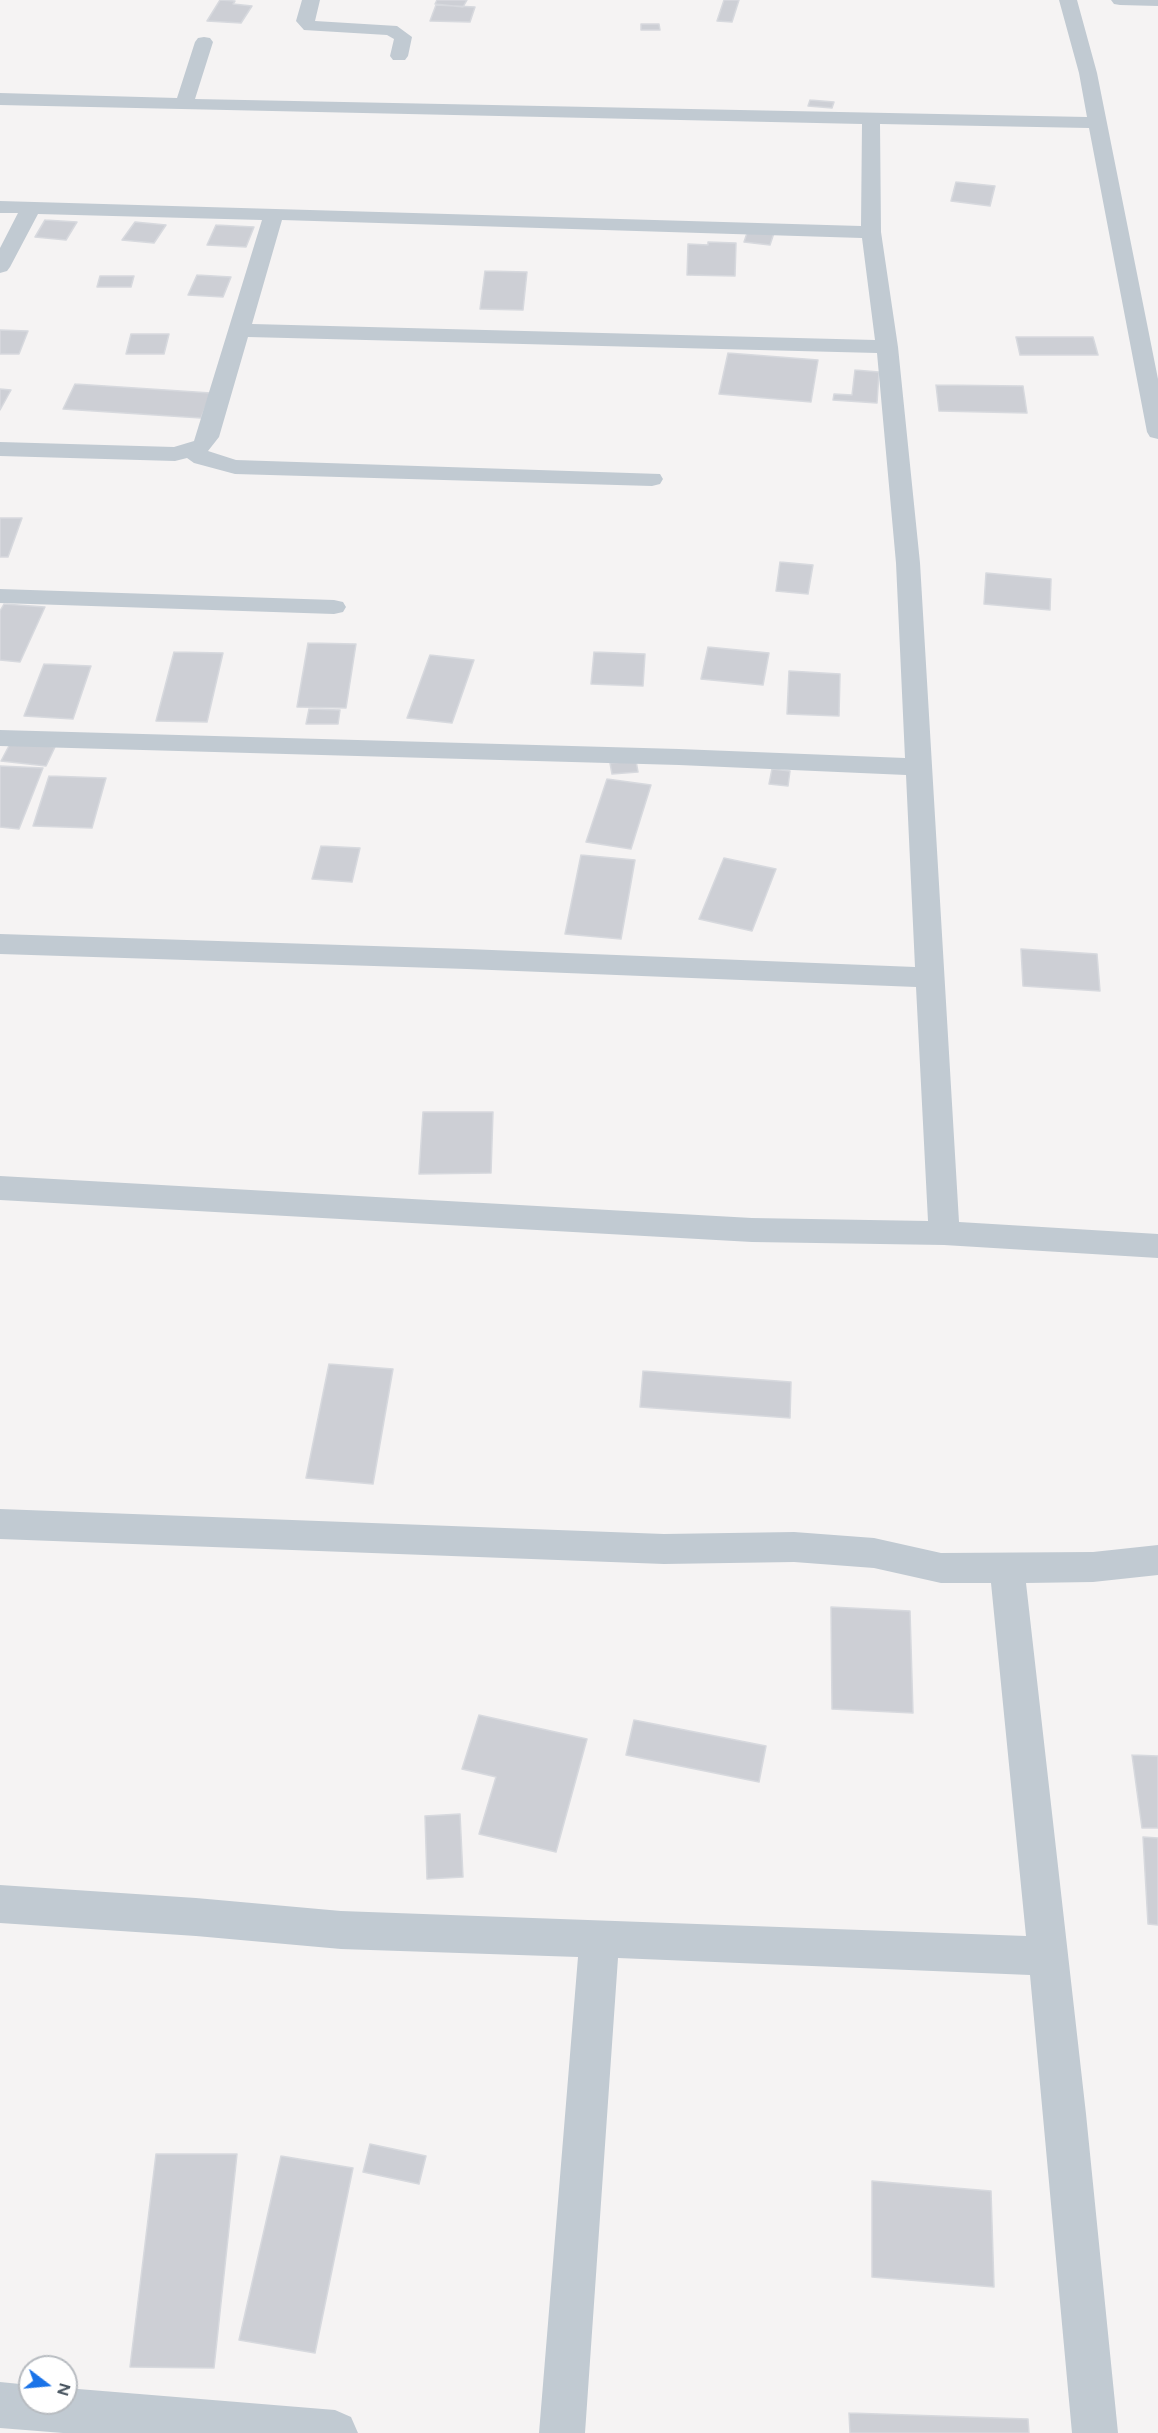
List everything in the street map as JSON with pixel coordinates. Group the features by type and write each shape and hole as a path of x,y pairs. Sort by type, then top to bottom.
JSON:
{"street":[{"path":"311,0 305,21 310,26 391,30 403,37 399,56"},
{"path":"1068,0 1088,73 1158,432"},
{"path":"1120,0 1158,1"},
{"path":"184,104 204,42"},
{"path":"0,99 1097,123"},
{"path":"872,119 871,232 887,347 908,563 944,1233"},
{"path":"0,207 871,232"},
{"path":"0,267 31,208"},
{"path":"0,449 175,454 192,451 202,446 208,437 274,214"},
{"path":"240,330 887,347"},
{"path":"192,451 202,458 235,467 652,479"},
{"path":"0,596 334,607"},
{"path":"0,738 679,757 919,767"},
{"path":"0,944 466,958 931,978"},
{"path":"0,1188 752,1230 944,1233 1158,1246"},
{"path":"0,1524 664,1549 794,1547 874,1553 941,1568 1093,1567 1158,1560"},
{"path":"1007,1569 1065,2114 1095,2433"},
{"path":"0,1904 196,1917 341,1930 1048,1956"},
{"path":"562,2433 599,1940"},
{"path":"0,2405 335,2433"}],"building":[{"path":"220,0 252,6 241,23 207,21"},
{"path":"437,0 467,0 463,7 435,4"},
{"path":"724,0 739,0 732,22 717,21"},
{"path":"436,5 475,7 470,22 430,21"},
{"path":"641,24 659,24 660,30 641,30"},
{"path":"810,100 834,102 832,108 808,106"},
{"path":"956,182 995,186 990,206 951,201"},
{"path":"45,220 77,222 66,240 35,237"},
{"path":"135,222 166,225 154,243 122,240"},
{"path":"216,225 254,227 246,247 207,245"},
{"path":"748,230 774,233 770,245 744,242"},
{"path":"708,242 736,243 735,276 687,275 688,244 708,245"},
{"path":"485,271 527,272 523,310 480,309"},
{"path":"197,275 231,277 223,297 188,295"},
{"path":"100,276 134,276 131,287 97,287"},
{"path":"0,330 28,331 19,354 0,354"},
{"path":"131,334 169,334 164,354 126,354"},
{"path":"1016,337 1093,337 1098,355 1020,355"},
{"path":"728,353 818,360 811,402 719,394"},
{"path":"855,370 879,372 877,403 833,400 834,394 852,395"},
{"path":"75,384 211,393 201,418 63,409"},
{"path":"936,385 1023,386 1027,413 939,411"},
{"path":"0,389 11,390 0,410"},
{"path":"0,518 22,518 8,557 0,557"},
{"path":"780,562 813,565 808,594 776,591"},
{"path":"986,573 1051,579 1050,610 984,604"},
{"path":"4,604 45,607 20,662 0,660 0,611"},
{"path":"308,643 356,644 346,708 297,707"},
{"path":"708,647 769,653 763,685 701,679"},
{"path":"174,652 223,653 207,722 156,721"},
{"path":"594,652 645,654 643,686 591,684"},
{"path":"430,655 474,660 452,723 407,718"},
{"path":"44,664 91,666 73,719 24,716"},
{"path":"789,671 840,674 839,716 787,714"},
{"path":"309,709 340,710 338,724 306,724"},
{"path":"11,742 55,747 46,766 1,761"},
{"path":"636,761 638,772 612,774 610,763"},
{"path":"0,766 43,768 19,829 0,827"},
{"path":"772,769 790,771 788,786 769,784"},
{"path":"49,776 106,778 92,828 33,826"},
{"path":"607,779 651,785 631,849 586,842"},
{"path":"321,846 360,848 352,882 312,879"},
{"path":"581,855 635,860 621,939 565,934"},
{"path":"724,858 776,869 752,931 699,919"},
{"path":"1021,949 1097,954 1100,991 1023,986"},
{"path":"423,1112 493,1112 491,1173 419,1174"},
{"path":"329,1364 393,1369 373,1484 306,1478"},
{"path":"643,1371 791,1382 790,1418 640,1407"},
{"path":"831,1607 910,1611 913,1713 832,1709"},
{"path":"479,1715 587,1739 556,1852 479,1834 496,1777 462,1769"},
{"path":"634,1720 766,1746 759,1782 626,1755"},
{"path":"1132,1755 1158,1756 1158,1828 1142,1828"},
{"path":"460,1814 463,1877 427,1879 425,1816"},
{"path":"1143,1837 1158,1838 1158,1925 1148,1924"},
{"path":"370,2144 426,2156 419,2184 363,2172"},
{"path":"156,2154 237,2154 214,2368 130,2367"},
{"path":"281,2156 353,2168 315,2353 239,2340"},
{"path":"872,2181 991,2191 994,2287 872,2277"},
{"path":"849,2413 1028,2419 1029,2433 850,2433"}]}
